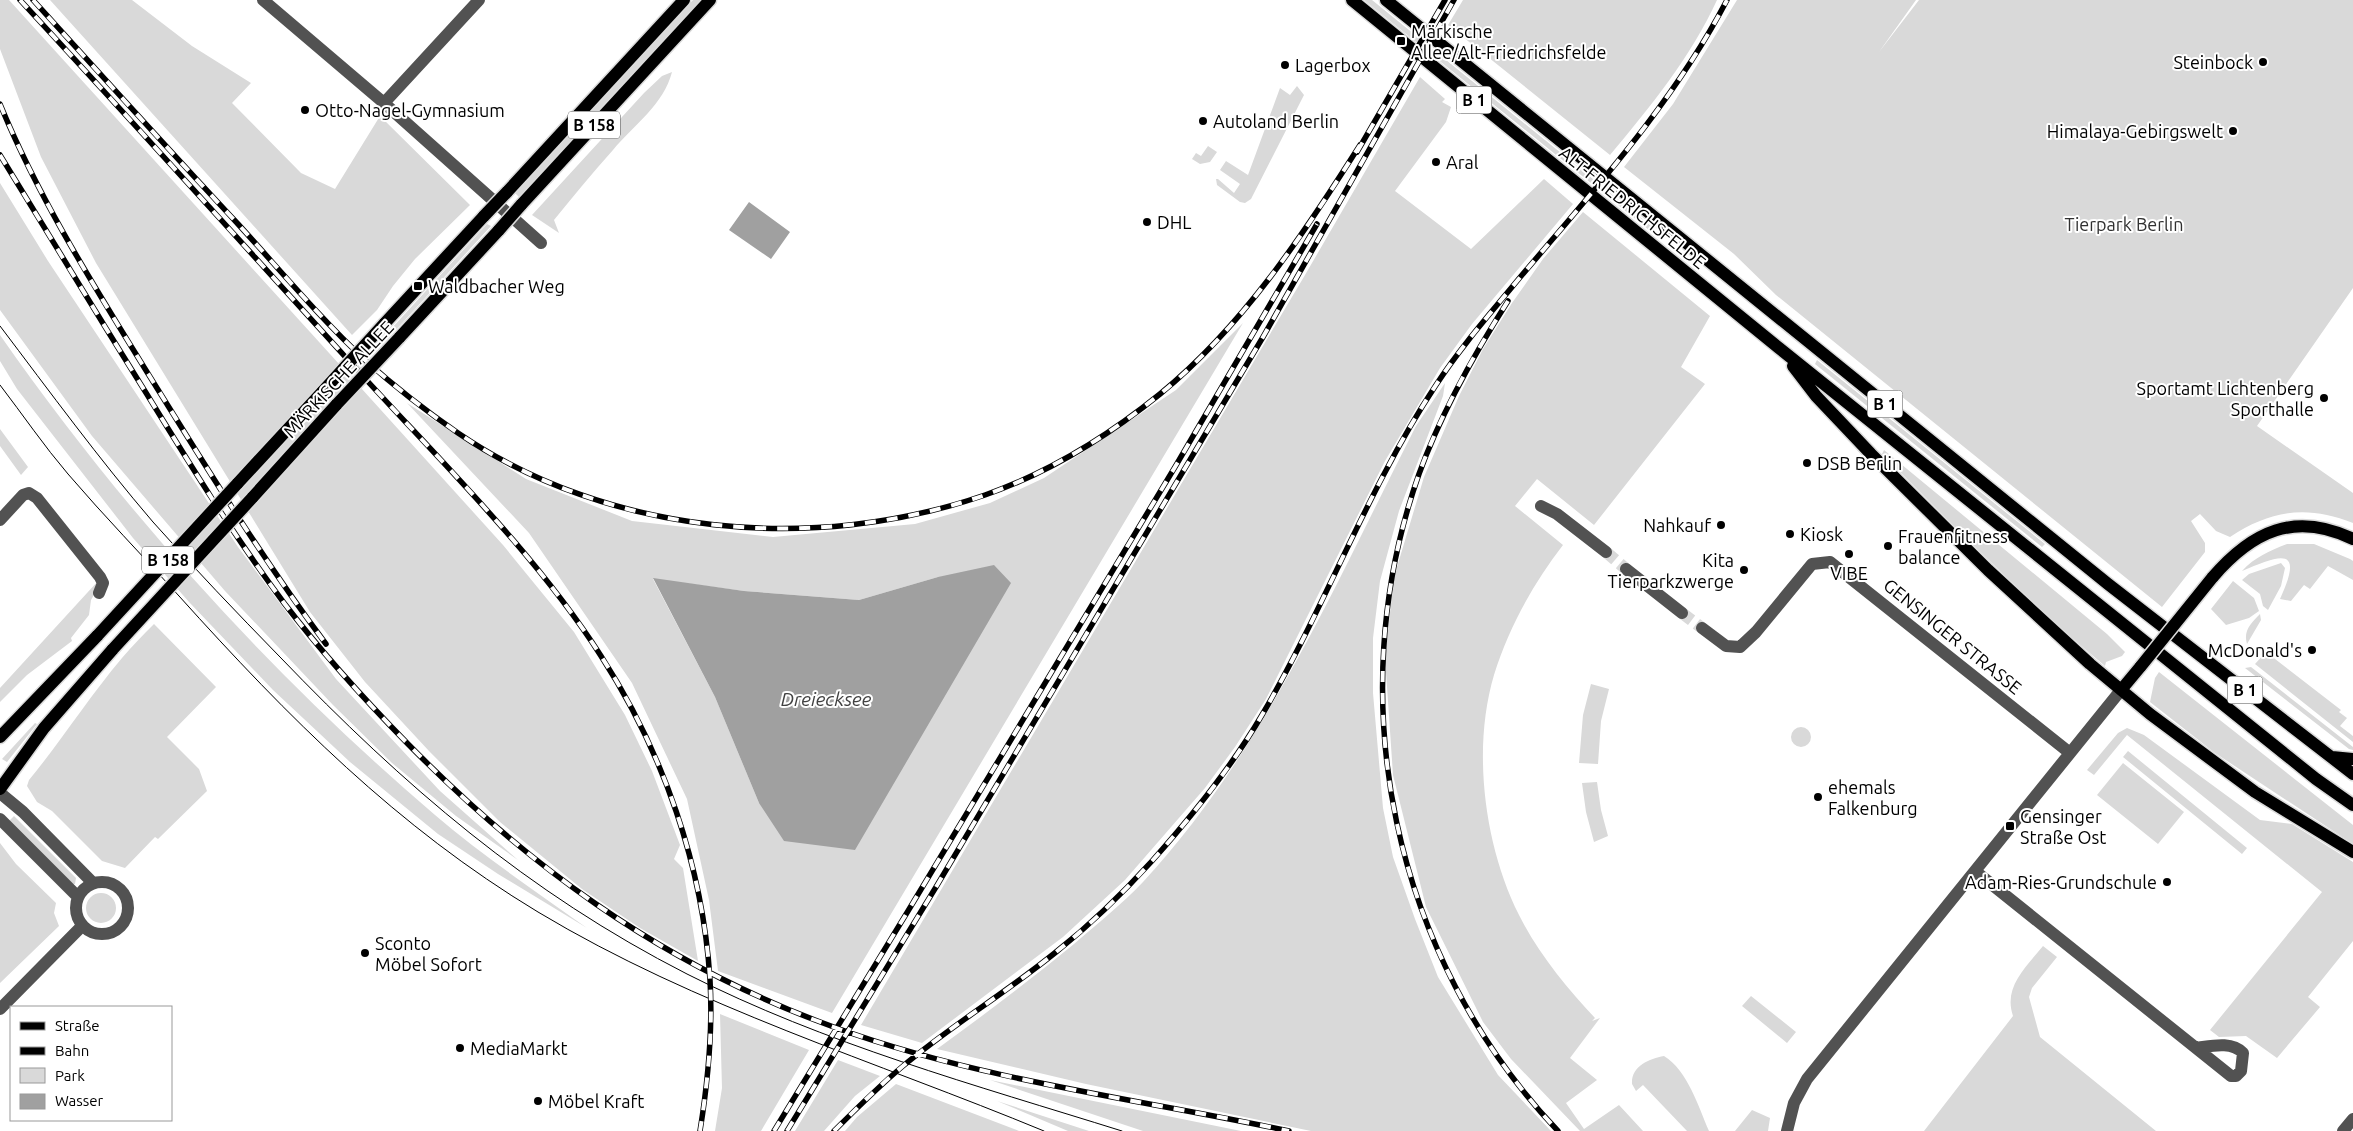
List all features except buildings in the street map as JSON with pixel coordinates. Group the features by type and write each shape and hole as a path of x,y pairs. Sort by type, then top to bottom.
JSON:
{"main road":[{"name":"MÄRKISCHE ALLEE","path":"0,737 98,635 684,0"},
{"name":"MÄRKISCHE ALLEE","path":"0,788 44,728 113,649 710,0"},
{"name":"ALT-FRIEDRICHSFELDE","path":"1352,0 1779,348 2309,773 2353,805"},
{"name":"ALT-FRIEDRICHSFELDE","path":"1386,0 2108,584 2330,756"},
{"path":"1779,348 1816,396 1871,454 1988,570 2090,664 2121,690 2255,792 2353,852"},
{"path":"2121,690 2223,566 2252,540 2283,528 2298,525 2323,528 2353,539"},
{"path":"2330,756 2353,759"},
{"name":"B 1","path":"2330,756 2353,774"}],"street":[{"path":"263,0 384,103 541,243"},
{"path":"384,103 479,0"},
{"path":"0,520 24,495 29,493 36,498 100,577 103,584 99,594"},
{"path":"1541,506 1557,514 1606,552"},
{"name":"GENSINGER STRASSE","path":"1702,628 1726,646 1740,647 1758,630 1812,564 1830,562 2070,753"},
{"path":"1626,569 1682,613"},
{"path":"1787,1131 1794,1103 1807,1079 2121,690"},
{"path":"0,793 23,812 93,883"},
{"path":"0,819 78,897"},
{"path":"1975,871 2196,1048"},
{"path":"93,883 110,883 119,888 126,896 128,906 127,917 122,926 102,935 91,932 82,926 77,917 75,906 82,890 93,883"},
{"path":"0,1009 82,926"},
{"path":"2343,1131 2353,1119"}],"green space":[{"path":"0,0 9,0 349,375 487,224 491,226 352,378 503,545 574,632 625,715 652,771 680,845 674,859 683,868 698,961 640,928 582,889 500,822 429,751 365,682 310,612 96,263 41,157 0,49"},
{"path":"50,0 132,0 192,46 251,83 232,103 301,173 335,189 380,116 470,205 415,259 393,286 377,310 352,335"},
{"path":"693,0 701,0 519,197 515,193"},
{"path":"1364,0 1372,0 1656,230 1654,234"},
{"path":"1463,0 1717,0 1695,42 1669,81 1610,155 1448,25"},
{"name":"Tierpark Berlin","path":"1737,0 1916,0 1879,52 1919,0 2353,0 2353,288 2257,426 2353,493 2353,523 2320,514 2290,513 2260,521 2230,537 2216,531 2200,514 2191,521 2205,543 2205,552 2162,607 1776,295 1734,254 1624,167 1673,104"},
{"path":"672,72 668,84 655,104 605,159 554,220 559,233 532,215 644,93 662,76"},
{"path":"1420,77 1445,99 1442,102 1451,107 1446,122 1395,191 1471,249 1544,179 1573,204 1472,324 1440,368 1385,461 1266,699 1235,747 1205,788 1125,880 1063,937 922,1043 861,1025 1305,275"},
{"path":"1297,86 1304,95 1251,199 1245,203 1240,202 1217,185 1216,179 1218,179 1234,193 1240,184 1220,170 1226,161 1248,175 1280,88 1290,95"},
{"path":"1208,146 1217,152 1210,162 1200,164 1192,159 1196,153 1201,156"},
{"path":"0,183 48,261 238,547 336,679 440,791 518,860 456,816 392,763 333,705 225,591 92,436 0,310"},
{"path":"1583,212 1710,316 1681,367 1705,384 1594,525 1537,479 1515,506 1563,545 1523,607 1507,640 1494,675 1487,704 1484,734 1485,796 1497,858 1519,915 1553,969 1595,1018 1592,1021 1600,1018 1570,1058 1597,1080 1566,1103 1584,1129 1619,1105 1643,1131 1580,1131 1511,1059 1483,1022 1426,907 1393,775 1385,657 1394,577 1424,477 1459,396 1483,349 1512,303 1543,259"},
{"path":"1243,323 832,1013 718,971 709,900 687,799 632,683 529,533 407,403 526,479 632,521 773,537 915,524 990,503 1044,478 1176,390","holes":["938,577 759,803 715,697 653,579 744,591 859,600"]},
{"path":"0,335 97,465 148,527 202,588 315,706 453,830 490,859 587,928 498,874 438,834 350,762 273,690 189,602 133,538 17,389 0,361"},
{"path":"1817,360 2045,544 2042,547 1815,364"},
{"path":"1445,383 1443,396 1399,511 1380,581 1373,638 1373,693 1383,808 1393,857 1438,977 1498,1075 1551,1131 1311,1131 1086,1084 937,1049 1041,971 1109,914 1143,882 1186,831 1226,777 1262,721 1295,664 1416,426"},
{"path":"0,429 28,467 21,475 0,446"},
{"path":"1884,450 2107,634 2125,652 2122,656 2106,662 2105,666 2076,641 1991,563 1882,454"},
{"path":"2287,544 2314,544 2350,559 2353,561 2353,580 2328,566 2310,589 2304,585 2291,601 2280,599 2290,570 2289,562 2285,559 2267,561 2242,571 2263,555"},
{"path":"2281,563 2285,568 2281,586 2268,610 2263,606 2260,594 2242,580 2249,574"},
{"path":"98,581 99,586 91,600 89,615 71,638 72,641 27,675 0,702 0,688"},
{"path":"2233,581 2254,598 2259,611 2249,618 2226,625 2211,609"},
{"path":"2260,614 2261,620 2247,644 2247,631"},
{"path":"154,624 216,687 167,737 199,769 207,791 158,839 155,837 125,868 102,861 52,811 37,802 27,786 29,780 110,673"},
{"path":"2266,652 2341,710 2339,712 2347,718 2340,726 2353,736 2353,742 2255,664"},
{"path":"2251,667 2353,747 2353,750 2349,749 2245,668"},
{"path":"2159,672 2353,825 2353,844 2215,753 2150,702 2155,678"},
{"path":"1591,684 1609,689 1601,721 1598,764 1579,763 1583,715"},
{"path":"35,723 37,724 7,762 2,759"},
{"path":"1801,727 1808,730 1811,737 1808,744 1801,747 1794,744 1791,737 1794,730"},
{"path":"2127,728 2144,735 2260,820 2292,824 2353,862 2353,941 2308,997 2320,1007 2277,1058 2246,1036 2219,1037 2210,1030 2322,892 2127,735 2094,775 2087,770 2118,733"},
{"path":"2128,751 2247,848 2242,854 2123,757"},
{"path":"2123,763 2184,812 2158,844 2097,795"},
{"path":"1597,782 1601,810 1608,836 1594,842 1586,812 1582,783"},
{"path":"14,816 76,878 75,884 9,821"},
{"path":"0,843 16,864 56,903 54,913 59,926 0,983"},
{"path":"101,893 107,894 115,902 115,914 107,922 101,923 95,922 87,914 86,908 87,902 95,894"},
{"path":"2043,946 2057,957 2032,988 2029,997 2040,1037 2156,1131 1924,1131 2013,1016 2011,996 2014,987 2023,970"},
{"path":"1751,996 1796,1032 1787,1043 1742,1006"},
{"path":"720,1014 809,1050 761,1131 715,1131 722,1088"},
{"path":"1664,1056 1680,1071 1686,1080 1709,1131 1687,1131 1643,1085 1636,1091 1632,1084 1634,1072 1647,1061"},
{"path":"838,1060 880,1076 855,1096 824,1131 795,1131"},
{"path":"990,1080 1241,1131 1143,1131"},
{"path":"896,1084 1019,1131 845,1131 857,1117"},
{"path":"997,1101 1089,1131 1068,1131"},
{"path":"1752,1110 1770,1118 1768,1131 1735,1131"}],"water":[{"path":"749,202 790,232 771,259 729,230"},
{"name":"Dreiecksee","path":"994,565 1011,583 855,850 784,841 759,803 715,697 653,578 744,591 859,600 938,577"}],"tunnel":[{"path":"1606,552 1626,569"},
{"path":"1682,613 1702,628"}],"tram line":[{"path":"0,326 113,474 168,539 232,607 326,704 373,749 470,833 521,872 629,942 687,974 739,999 793,1022 901,1062 1122,1131"},
{"path":"0,385 68,474 261,684 347,768 391,807 438,844 538,912 598,946 660,976 723,1005 787,1031 1044,1131"}],"railway":[{"path":"20,0 482,504 545,579 601,656 643,731 661,771 689,853 699,895 706,937 711,999 709,1056 700,1131"},
{"path":"33,0 332,328 365,360 422,407 458,433 517,468 580,494 646,513 714,525 783,528 852,525 919,514 985,495 1008,486 1032,476 1077,452 1120,424 1160,394 1218,339 1270,278 1360,145"},
{"path":"1357,152 1445,0"},
{"path":"787,1131 936,887 1263,337 1454,0"},
{"path":"834,1131 903,1066 1069,942 1106,909 1141,873 1196,809 1224,773 1262,715 1306,633 1389,465 1436,385 1475,332 1657,111 1706,38 1727,0"},
{"path":"0,104 32,174 68,241 107,307 234,510 326,644"},
{"path":"0,155 197,475 230,527 284,603 313,640 408,744 453,788 547,868 647,938 757,996 815,1020 872,1040 990,1072 1289,1131"},
{"path":"774,1131 1175,467 1317,224"},
{"path":"1508,301 1459,385 1437,429 1419,474 1395,560 1384,648 1384,735 1397,822 1420,906 1455,987 1501,1062 1558,1131"}],"place":[{"name":"Märkische Allee/Alt-Friedrichsfelde","path":"1401,41"},
{"name":"Steinbock","path":"2263,62"},
{"name":"Lagerbox","path":"1285,65"},
{"name":"Otto-Nagel-Gymnasium","path":"305,110"},
{"name":"Autoland Berlin","path":"1203,121"},
{"name":"Himalaya-Gebirgswelt","path":"2233,131"},
{"name":"Aral","path":"1436,162"},
{"name":"DHL","path":"1147,222"},
{"name":"Waldbacher Weg","path":"418,286"},
{"name":"Sportamt Lichtenberg Sporthalle","path":"2324,398"},
{"name":"DSB Berlin","path":"1807,463"},
{"name":"Nahkauf","path":"1721,525"},
{"name":"Kiosk","path":"1790,534"},
{"name":"Frauenfitness balance","path":"1888,546"},
{"name":"VIBE","path":"1849,554"},
{"name":"Kita Tierparkzwerge","path":"1744,570"},
{"name":"McDonald's","path":"2312,650"},
{"name":"ehemals Falkenburg","path":"1818,797"},
{"name":"Gensinger Straße Ost","path":"2010,826"},
{"name":"Adam-Ries-Grundschule","path":"2167,882"},
{"name":"Sconto Möbel Sofort","path":"365,953"},
{"name":"MediaMarkt","path":"460,1048"},
{"name":"Möbel Kraft","path":"538,1101"}]}
